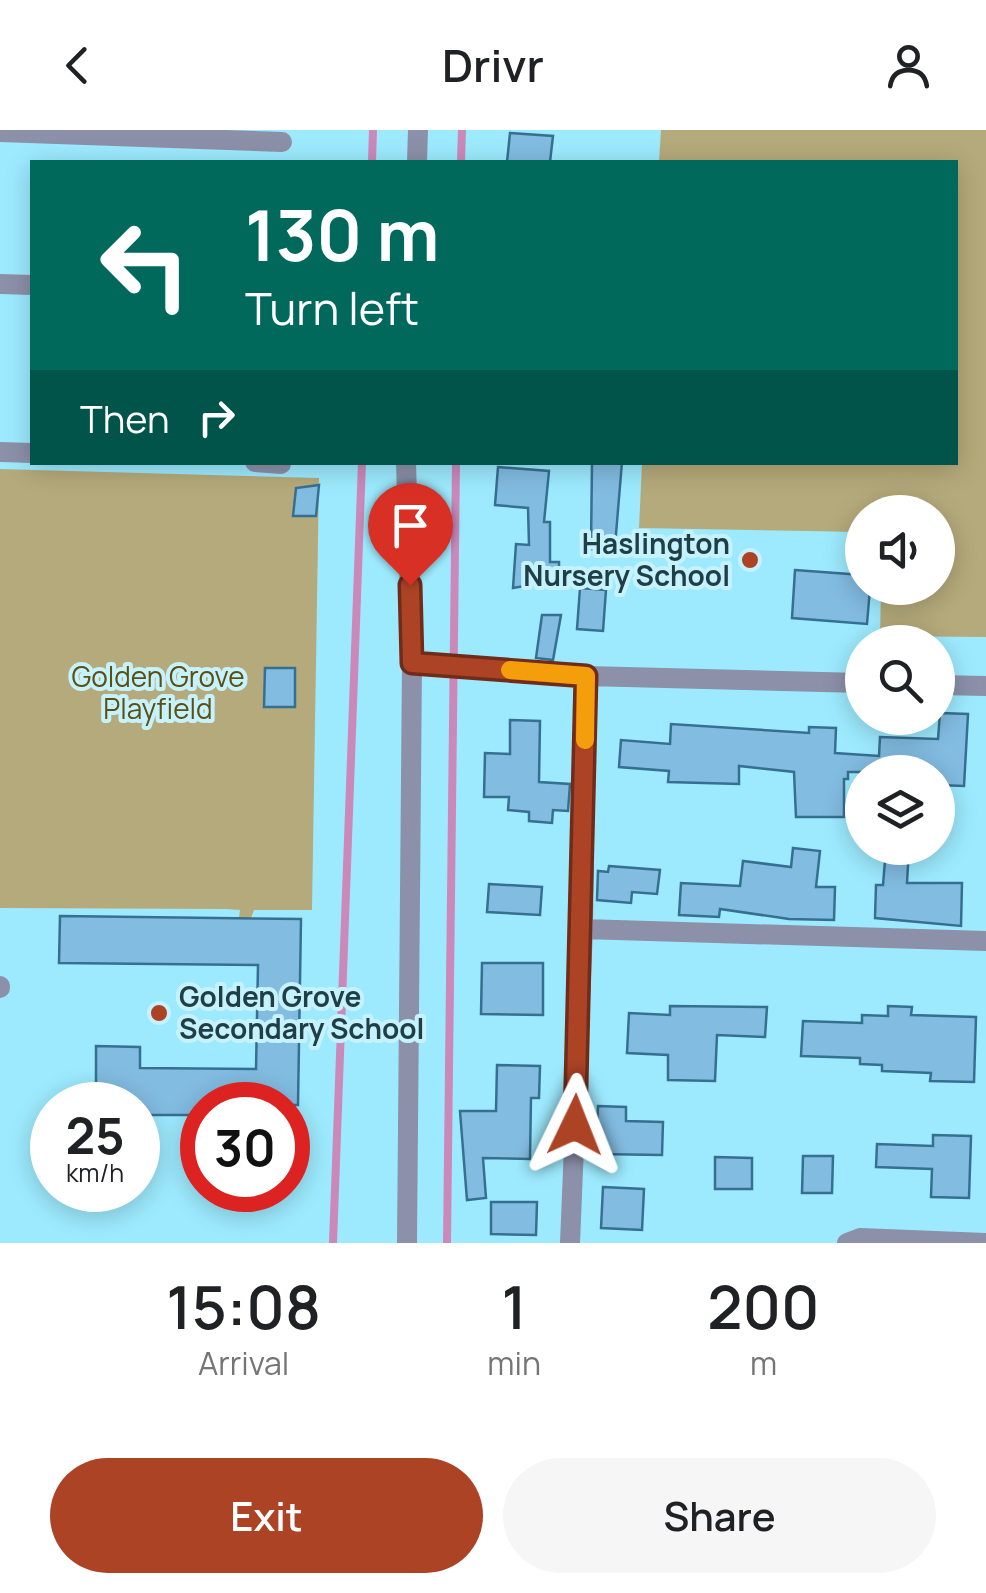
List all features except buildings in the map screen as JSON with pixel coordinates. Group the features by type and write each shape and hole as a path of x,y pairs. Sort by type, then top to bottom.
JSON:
{"street":[{"path":"417,160 418,130"},
{"path":"0,132 282,142"},
{"path":"0,284 30,285"},
{"path":"0,452 30,453"},
{"path":"406,465 412,663 407,1243"},
{"path":"412,663 586,676 845,683"},
{"path":"570,1243 583,929 586,676"},
{"path":"955,685 986,686"},
{"path":"583,929 986,940"},
{"path":"847,1243 860,1238 986,1243"}],"green space":[{"path":"661,130 986,130 986,637 955,637 955,625 880,625 881,605 955,605 955,495 845,495 845,532 639,528 642,465 958,465 958,160 659,160"},
{"name":"Golden Grove Playfield","path":"0,469 319,478 312,910 254,910 251,918 239,918 240,910 226,909 0,908"}],"waterway":[{"path":"372,160 373,130"},
{"path":"461,160 462,130"},
{"path":"333,1243 362,465"},
{"path":"447,1243 456,465"}],"slow traffic":[{"path":"510,670 586,676 585,740"}],"place":[{"name":"Haslington Nursery School","path":"750,560"},
{"name":"Golden Grove Secondary School","path":"159,1013"}],"route":[{"path":"410,585 412,663 586,676 583,929 575,1125"}]}
